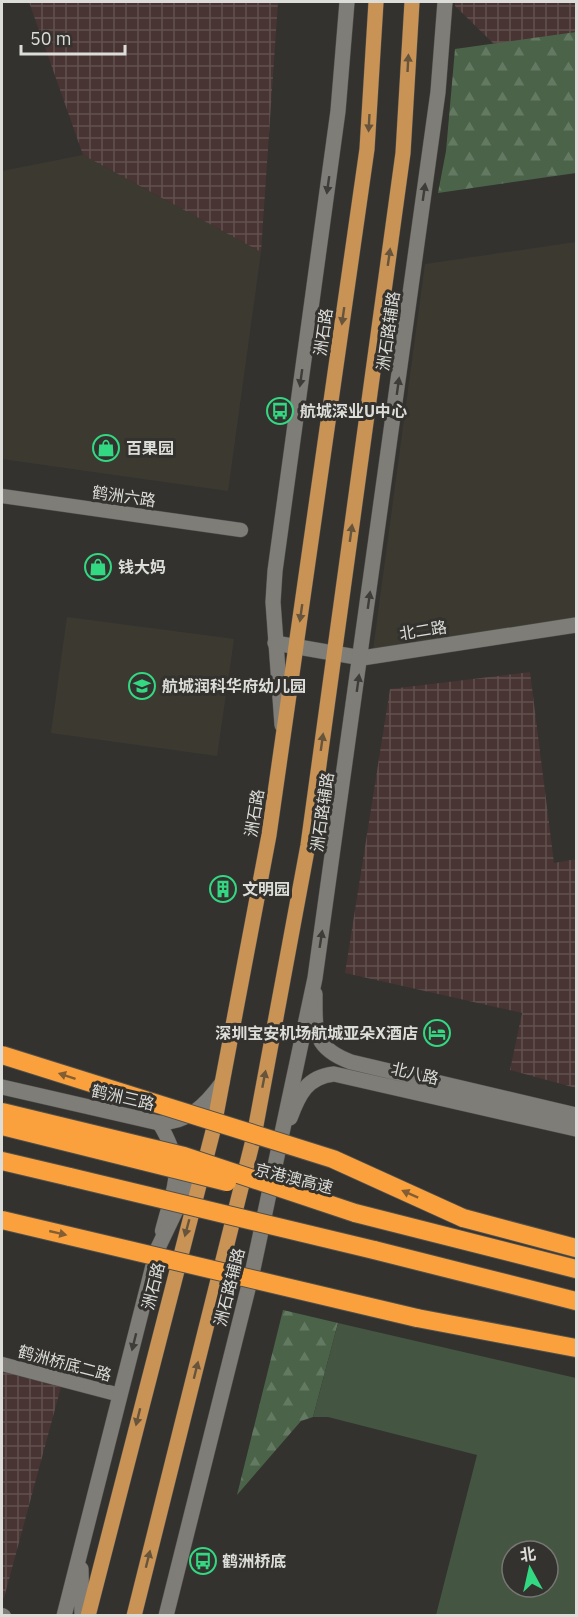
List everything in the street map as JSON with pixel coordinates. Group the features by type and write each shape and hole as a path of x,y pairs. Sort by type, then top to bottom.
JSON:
{"highway":[{"path":"2,1055 333,1160 463,1218 576,1248"},
{"path":"2,1112 184,1156 354,1213"},
{"name":"京港澳高速","path":"2,1126 576,1269"},
{"path":"2,1161 576,1301"},
{"path":"2,1167 70,1177"},
{"path":"2,1220 417,1318 576,1348"}],"main road":[{"path":"283,738 273,602 275,571 338,111 346,2"},
{"name":"洲石路","path":"88,1616 213,1131 269,835 367,149 376,2"},
{"path":"134,1616 254,1136 308,845 403,153 412,2"},
{"name":"洲石路辅路","path":"166,1616 253,1269 315,978 362,658 438,92 445,2"},
{"name":"北二路","path":"275,642 362,658 576,625"},
{"name":"北八路","path":"315,978 318,1035 322,1046 332,1055 351,1062 576,1115"},
{"name":"北八路","path":"281,1140 303,1089 311,1081 334,1074 576,1129"},
{"name":"鹤洲三路","path":"2,1088 159,1123 182,1120 204,1106 222,1083"},
{"path":"64,1616 157,1250 213,1131"},
{"path":"81,1548 82,1616"}],"street":[{"name":"鹤洲六路","path":"2,496 241,530"},
{"path":"157,1250 177,1162 173,1146 159,1123"},
{"name":"鹤洲桥底二路","path":"2,1364 120,1395"}],"shaded area":[{"path":"29,2 278,2 261,252 83,155"},
{"path":"455,2 576,2 576,32 495,45 455,6"},
{"path":"83,155 261,252 228,491 2,459 2,171"},
{"path":"576,242 576,619 373,650 425,264"},
{"name":"航城润科华府幼儿园","path":"67,617 234,639 217,756 51,733"},
{"path":"530,672 554,863 576,859 576,1088 510,1070 522,1013 345,973 390,689"},
{"path":"2,1371 61,1387 4,1598 2,1598"}],"green space":[{"path":"576,32 576,173 438,193 446,151 455,49"},
{"path":"283,1310 338,1323 313,1417 301,1421 237,1495"},
{"path":"338,1323 576,1378 576,1615 436,1615 477,1455 328,1417 313,1417"}],"place":[{"name":"航城深业U中心","path":"280,411"},
{"name":"百果园","path":"106,448"},
{"name":"钱大妈","path":"98,567"},
{"name":"航城润科华府幼儿园","path":"142,686"},
{"name":"文明园","path":"223,889"},
{"name":"深圳宝安机场航城亚朵X酒店","path":"437,1033"},
{"name":"鹤洲桥底","path":"203,1561"}]}
